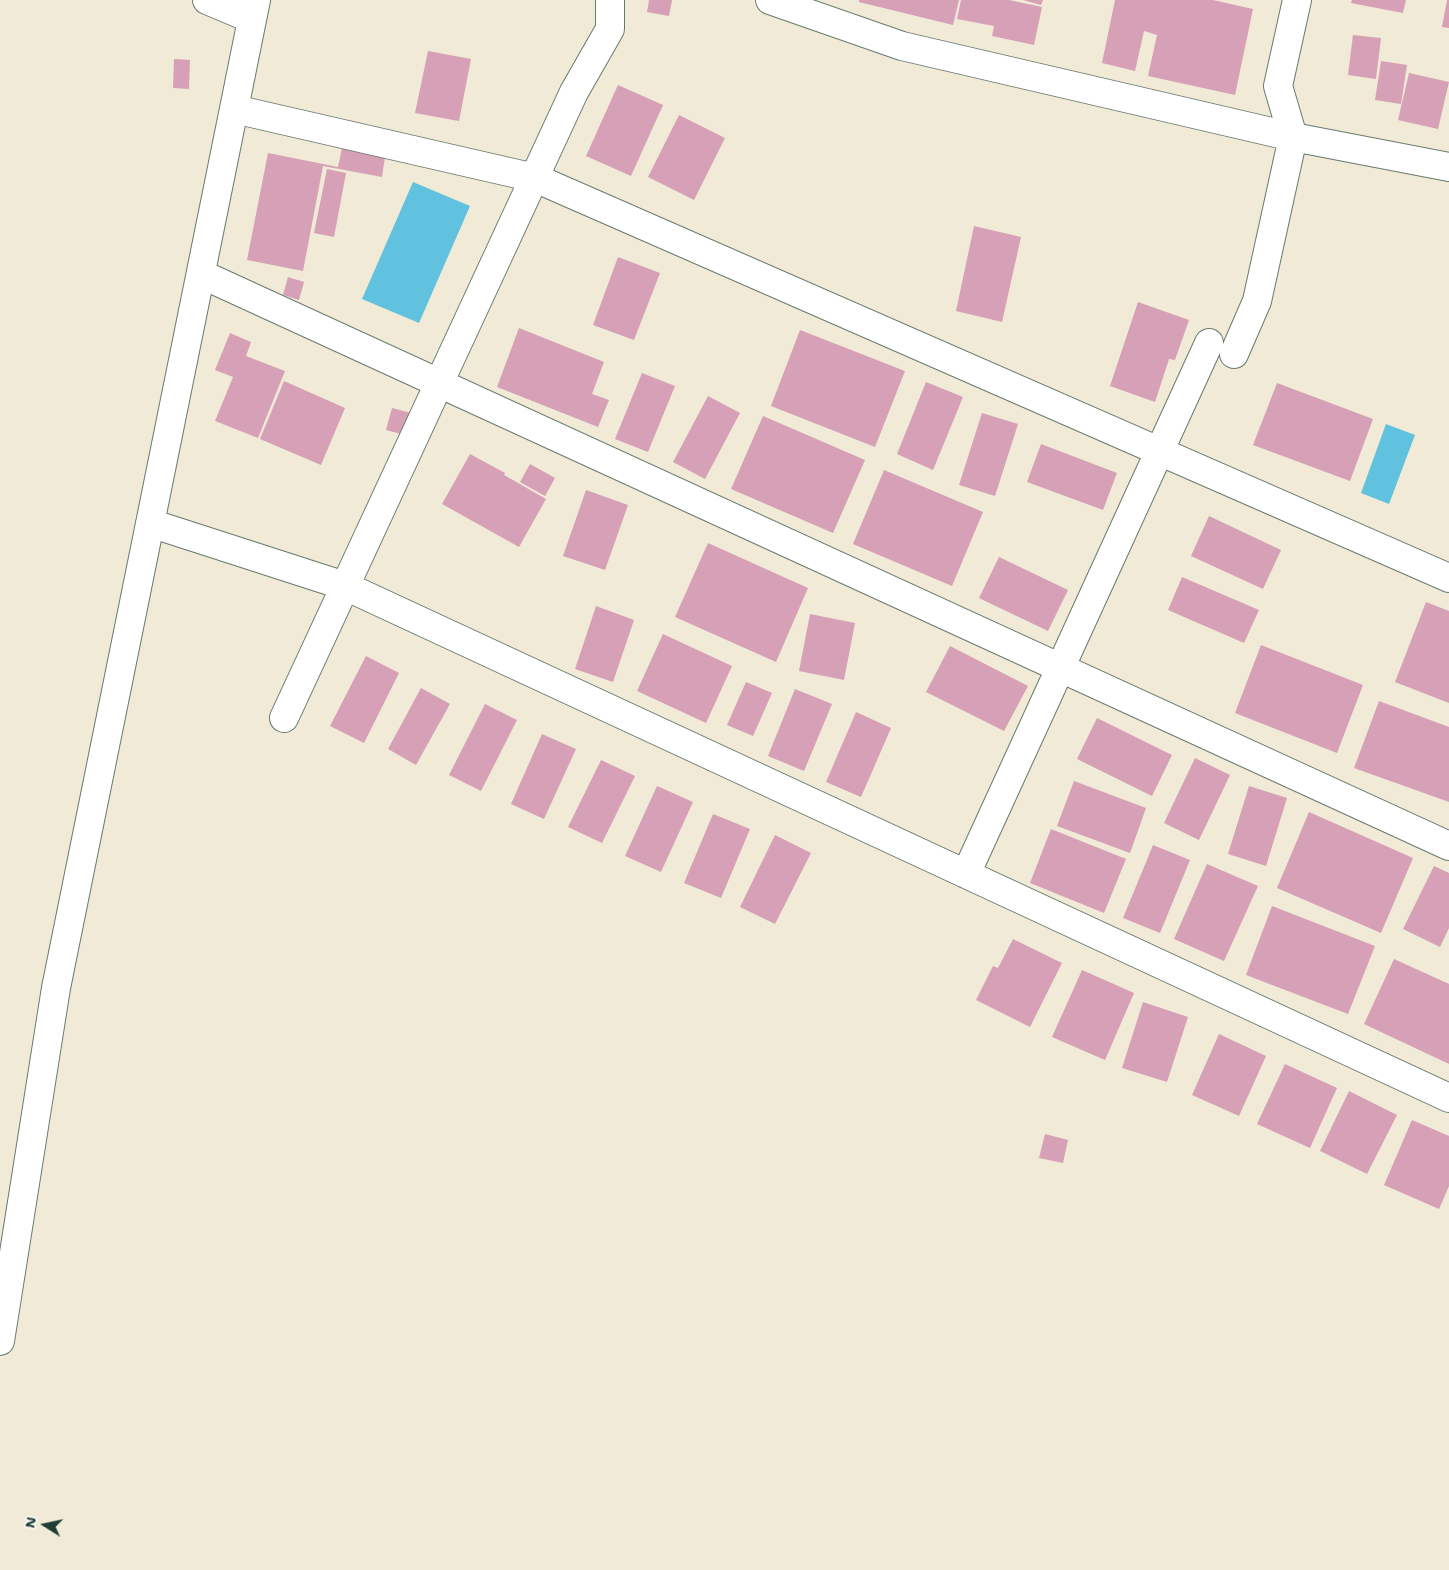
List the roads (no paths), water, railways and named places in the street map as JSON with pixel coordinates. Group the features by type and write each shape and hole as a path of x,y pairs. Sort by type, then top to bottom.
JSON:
{"street":[{"path":"0,1341 56,988 254,9 207,0"},
{"path":"284,718 574,92 610,29 610,0"},
{"path":"770,0 902,46 1293,137 1449,167"},
{"path":"1234,354 1257,300 1293,137 1278,86 1297,0"},
{"path":"234,109 534,178 1449,578"},
{"path":"200,274 1449,846"},
{"path":"966,874 1209,343"},
{"path":"150,523 345,586 1449,1098"}],"water":[{"path":"413,182 470,206 419,323 362,299"},
{"path":"1386,424 1415,435 1389,504 1361,493"}]}
